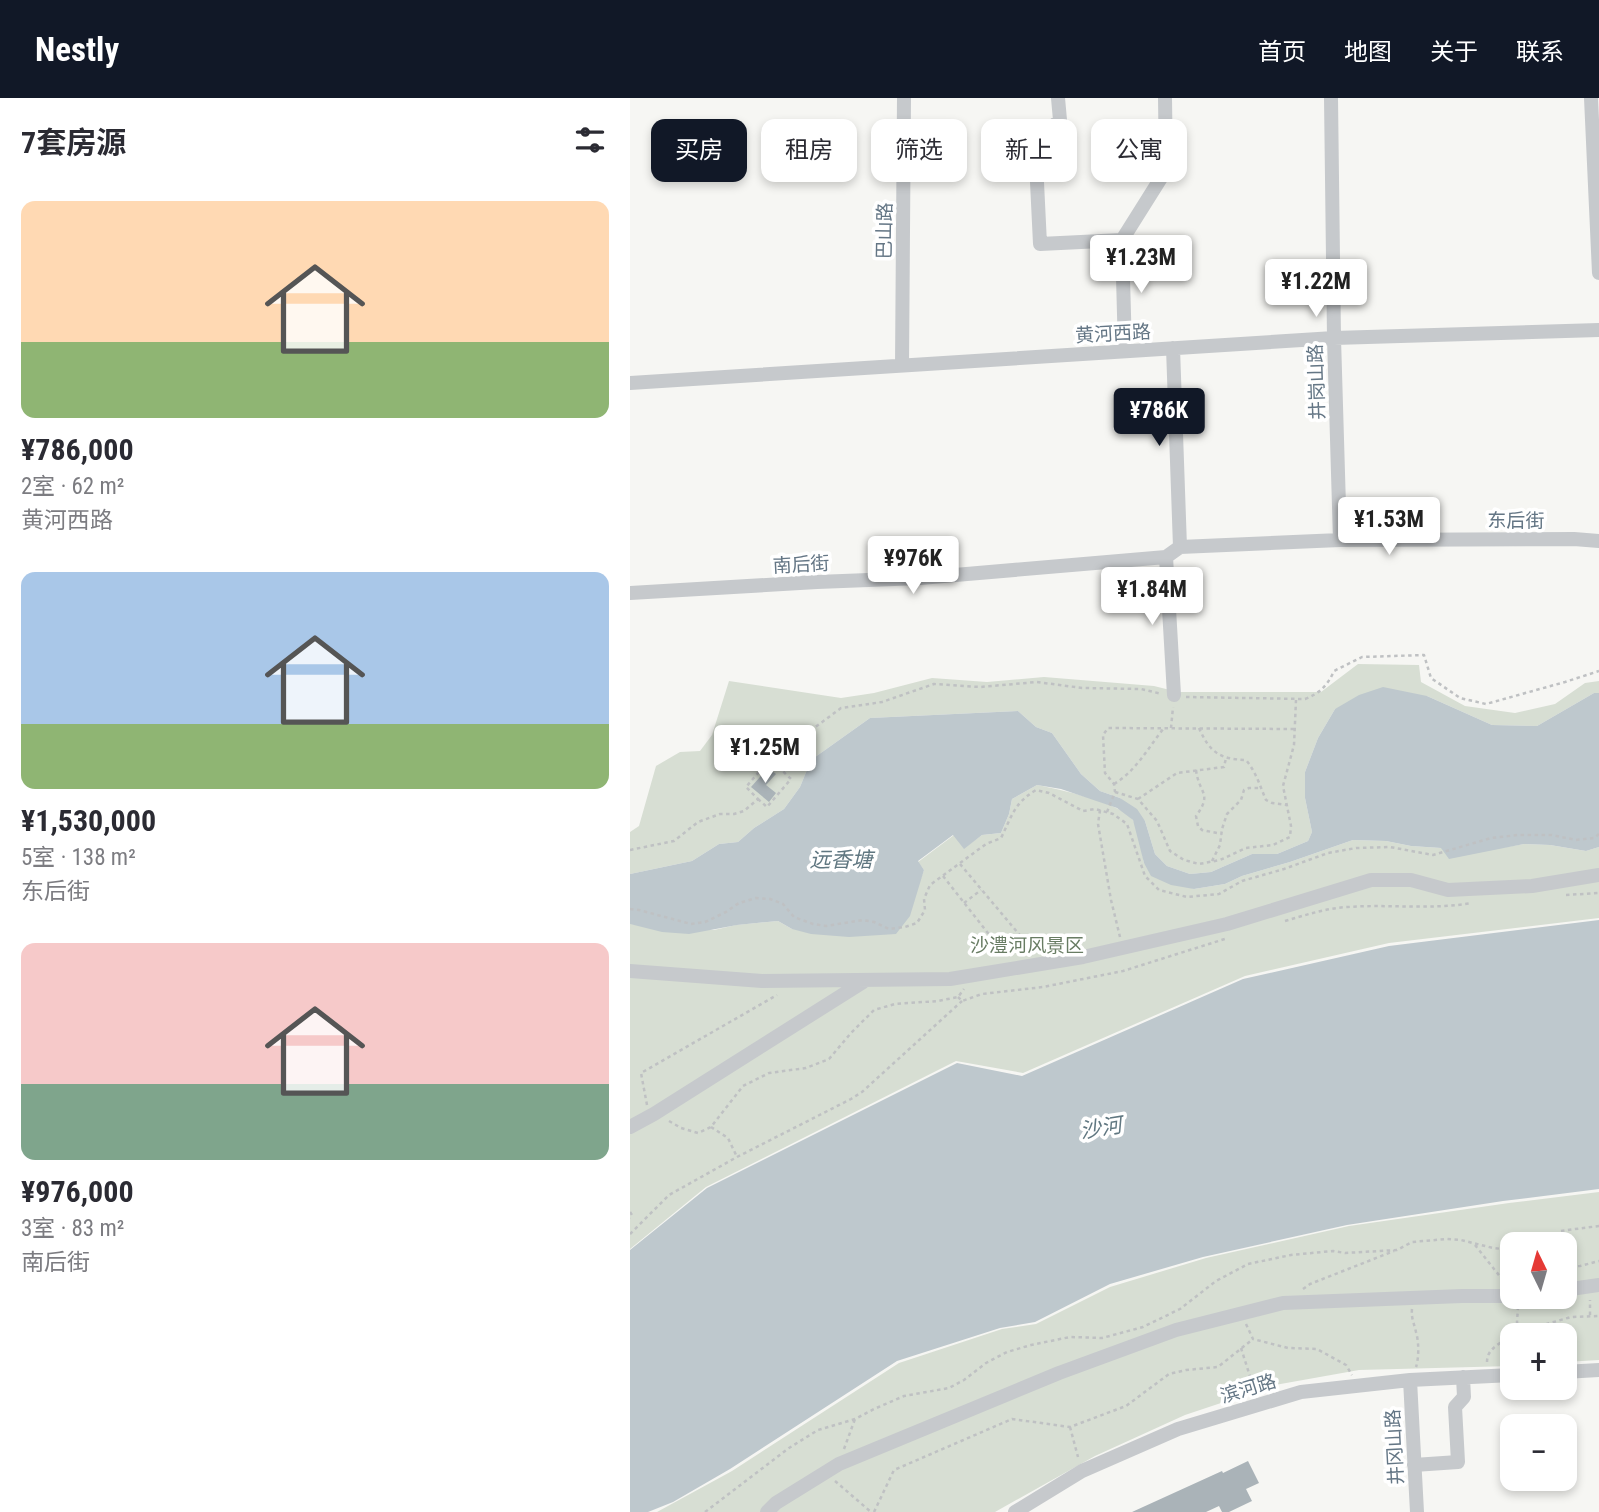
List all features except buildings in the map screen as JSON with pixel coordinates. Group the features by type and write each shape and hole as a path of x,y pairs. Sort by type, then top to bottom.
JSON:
{"street":[{"name":"巴山路","path":"902,365 904,98"},
{"path":"1059,98 1060,120 1035,141 1040,244 1122,240"},
{"path":"1125,351 1122,240 1166,170 1165,98"},
{"name":"井岗山路","path":"1331,98 1340,540"},
{"path":"1591,98 1599,273"},
{"name":"黄河西路","path":"630,383 1334,338 1599,330"},
{"path":"1173,348 1180,547 1166,557 1174,695"},
{"name":"东后街","path":"1180,547 1340,540 1599,541"},
{"name":"南后街","path":"630,593 920,578 1166,557"},
{"path":"630,971 762,981 950,979 1122,948 1227,923 1371,880 1411,880 1448,890 1532,886 1599,875"},
{"path":"630,1127 864,981"},
{"path":"1577,1288 1595,1286"},
{"path":"767,1512 776,1503 839,1464 1071,1368 1176,1330 1283,1303 1500,1295"},
{"path":"1577,1371 1599,1370"},
{"name":"滨河路","path":"1015,1512 1082,1471 1178,1429 1301,1392 1410,1380 1500,1376"},
{"path":"1414,1465 1458,1462 1455,1406 1464,1397 1463,1377"},
{"name":"井冈山路","path":"1410,1380 1417,1512"}],"path":[{"path":"770,759 791,779 767,807 746,787 770,759 841,708 882,702 934,684 980,687 1037,682 1082,688 1141,689 1203,698 1305,699 1315,696 1329,682 1334,671 1362,657 1424,654 1431,678 1460,698 1486,704 1599,671"},
{"path":"1171,728 1174,695"},
{"path":"1115,792 1138,799 1157,821 1170,851 1184,860 1199,864 1220,860 1246,848 1273,845 1290,837 1291,826 1283,786 1294,746 1296,699"},
{"path":"1107,812 1115,792 1114,784 1105,774 1103,735 1108,728 1294,729"},
{"path":"1114,784 1137,764 1164,728"},
{"path":"1199,728 1218,755 1246,760 1261,783 1266,800 1287,805"},
{"path":"1138,799 1177,773 1224,766 1226,758"},
{"path":"1196,770 1199,787 1205,797 1204,805 1196,816 1198,826 1202,830 1222,834"},
{"path":"1212,862 1220,845 1227,814 1241,800 1244,790 1261,788"},
{"path":"630,909 639,909 691,924 705,922 739,903 756,898 783,904 794,917 813,924 826,926 863,920 889,929 905,927 917,923 925,909 924,899 930,885 986,844 1001,838 1014,808 1024,797 1036,790 1049,793 1083,811 1095,809 1113,814 1127,824 1145,876 1159,890 1188,897 1219,894 1242,881 1328,853 1356,848 1390,848 1433,855 1505,836 1552,835 1576,840 1594,838 1599,834"},
{"path":"630,850 674,841 698,822 720,814 744,811 758,799"},
{"path":"1100,810 1098,824 1122,948"},
{"path":"960,864 1044,964"},
{"path":"943,876 1016,969"},
{"path":"964,903 982,890"},
{"path":"1559,895 1599,892"},
{"path":"1278,923 1347,907 1452,906 1475,902"},
{"path":"630,1226 632,1232 669,1195 862,1092 962,1001 982,995 1043,988 1123,971 1231,937"},
{"path":"958,997 962,1001"},
{"path":"712,1127 728,1138 737,1157"},
{"path":"630,1212 630,1217"},
{"path":"1559,1232 1599,1226"},
{"path":"1301,1290 1412,1242 1461,1240 1500,1248"},
{"path":"1474,1244 1500,1278"},
{"path":"705,1512 789,1448 818,1430 855,1419 904,1396 950,1388 1007,1352 1070,1337 1102,1338 1143,1327 1180,1309 1216,1281 1248,1264 1291,1255 1396,1250"},
{"path":"1577,1266 1599,1261"},
{"path":"1590,1316 1595,1286"},
{"path":"1410,1380 1418,1363 1417,1335 1411,1318 1413,1297"},
{"path":"1241,1315 1253,1339 1288,1348 1317,1349 1346,1365 1357,1386"},
{"path":"1550,1323 1571,1317 1599,1316"},
{"path":"825,1472 873,1512 894,1470 1012,1419 1070,1427 1126,1405 1169,1374 1218,1367 1253,1339"},
{"path":"1488,1376 1487,1358 1494,1347 1500,1344"},
{"path":"1241,1348 1259,1405"},
{"path":"839,1464 855,1419"},
{"path":"1070,1427 1082,1471"}],"green space":[{"path":"1358,664 1419,665 1421,682 1465,706 1515,713 1555,704 1585,683 1599,681 1599,693 1594,693 1537,726 1492,725 1427,696 1335,709 1318,738 1305,772 1305,798 1312,832 1308,841 1277,854 1252,854 1211,872 1190,874 1167,866 1155,854 1145,821 1120,798 1100,791 1081,774 1052,733 1036,727 1018,711 870,718 811,760 800,787 784,809 738,842 719,844 692,861 630,874 630,832 639,826 656,766 680,752 700,751 712,735 729,681 841,698 874,693 932,678 987,682 1044,677 1154,686 1178,692 1321,692"},
{"name":"沙澧河风景区","path":"1037,785 1089,798 1127,814 1137,829 1144,863 1194,889 1225,884 1353,840 1441,848 1501,848 1524,844 1586,851 1599,847 1599,918 1389,943 1245,976 1023,1073 956,1061 706,1187 630,1249 630,924 714,930 778,921 792,929 918,886 924,870 918,862 954,835 964,848 982,835 1001,833 1012,799"},
{"path":"1599,1192 1599,1360 1577,1361 1577,1323 1500,1323 1500,1366 1359,1370 1275,1385 1185,1415 1095,1456 995,1512 657,1512 732,1471 899,1363 1002,1329 1036,1324 1110,1287 1206,1258 1349,1226"}],"water":[{"name":"远香塘","path":"1383,687 1427,696 1492,725 1537,726 1594,693 1599,693 1599,847 1586,851 1524,844 1449,859 1441,848 1353,840 1225,884 1194,889 1171,885 1151,876 1144,863 1133,820 1117,808 1061,789 1037,785 1012,799 1001,833 982,835 964,849 953,835 918,861 924,870 910,916 896,934 849,937 811,934 792,929 778,921 689,934 662,932 630,924 630,874 692,861 719,844 738,842 784,809 800,787 811,760 870,718 1018,711 1036,727 1052,733 1081,774 1100,791 1120,798 1137,809 1145,821 1155,854 1167,866 1190,874 1211,872 1252,854 1277,854 1308,841 1312,832 1305,798 1305,772 1318,738 1335,709 1359,695"},
{"name":"沙河","path":"1599,920 1599,1189 1347,1225 1203,1257 1110,1284 1035,1322 1000,1328 897,1361 730,1469 673,1502 648,1512 630,1512 630,1250 707,1188 957,1063 1022,1076 1243,979 1389,946"}]}
